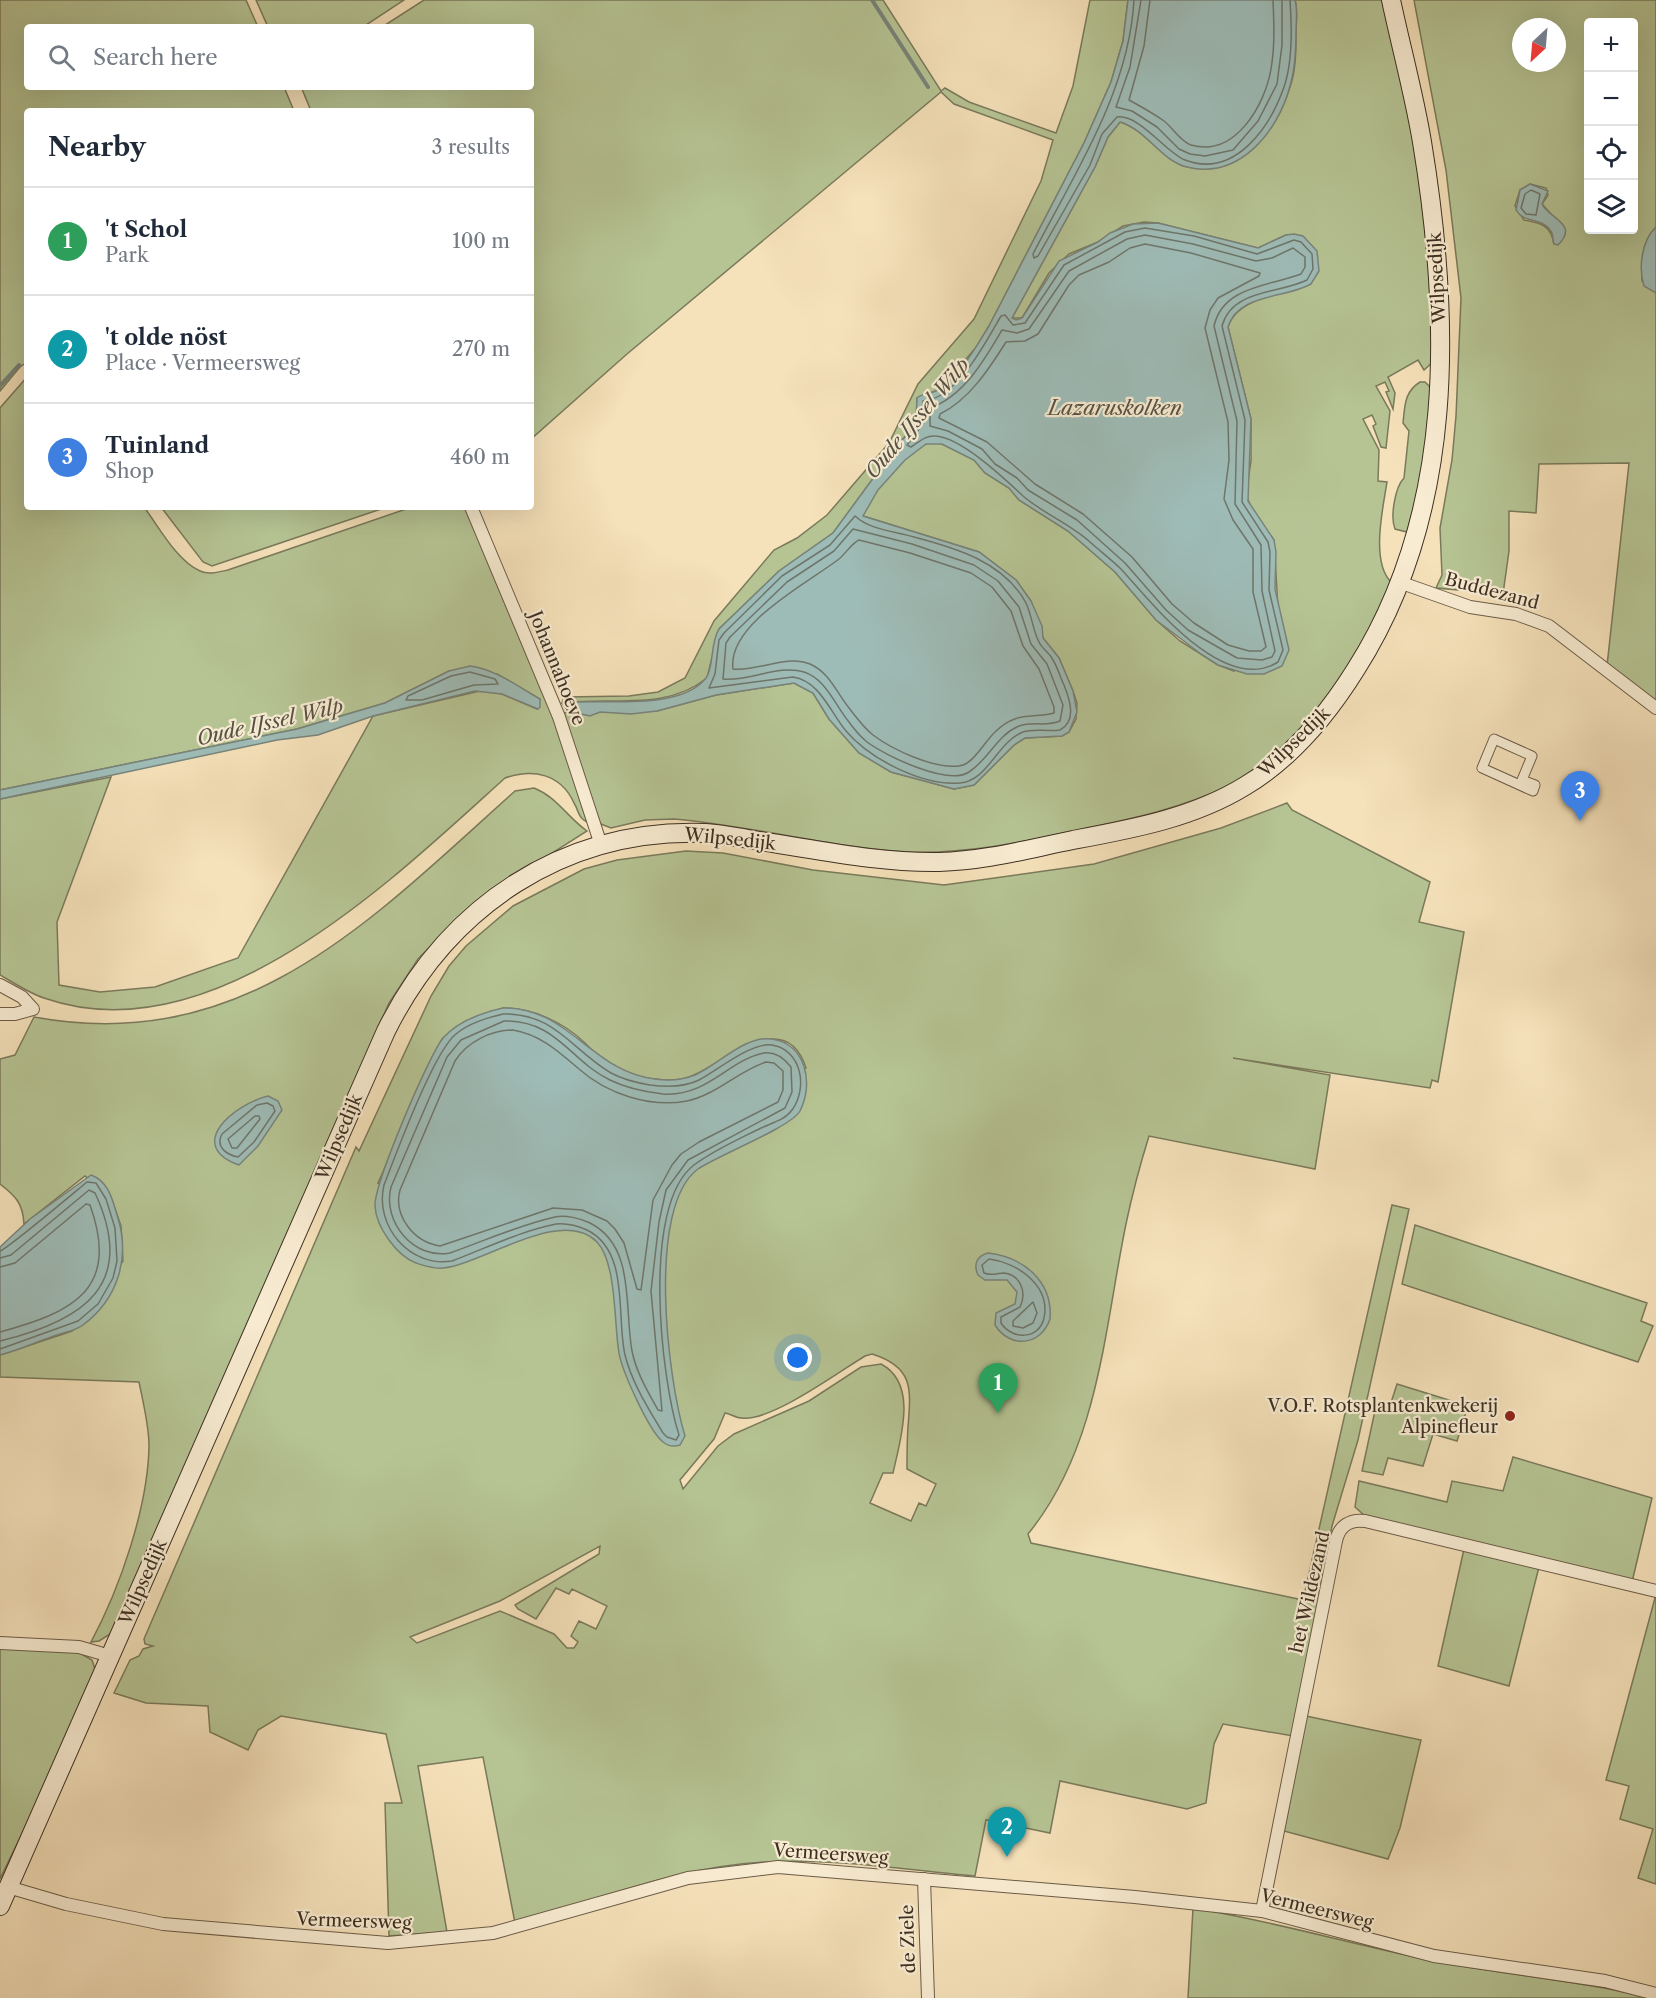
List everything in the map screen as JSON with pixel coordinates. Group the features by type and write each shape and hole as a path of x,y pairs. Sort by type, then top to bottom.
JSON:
{"main road":[{"name":"Wilpsedijk","path":"0,1906 364,1078 411,985 450,935 504,891 550,863 601,845 657,834 709,833 891,861 940,862 1022,852 1133,828 1197,810 1247,785 1279,762 1337,700 1373,642 1400,582 1422,510 1435,446 1440,393 1440,302 1437,253 1422,139 1391,0"}],"street":[{"name":"Johannahoeve","path":"472,510 559,717 601,845"},
{"name":"Buddezand","path":"1400,582 1470,607 1515,614 1545,624 1656,708"},
{"path":"1494,740 1532,756 1522,780 1535,785 1533,791 1482,768 1494,740"},
{"path":"0,985 22,997 33,1009 15,1014 0,1014"},
{"name":"het Wildezand","path":"1262,1911 1336,1540 1343,1526 1352,1521 1365,1521 1656,1591"},
{"path":"0,1642 79,1647 110,1656"},
{"name":"Vermeersweg","path":"8,1887 66,1904 163,1924 387,1943 493,1933 688,1878 778,1867 1262,1911 1434,1956 1605,1980 1656,1994"},
{"name":"de Ziele","path":"924,1879 928,1998"}],"green space":[{"path":"0,0 246,0 257,24 24,24 24,90 285,90 293,108 24,108 24,364 0,391"},
{"path":"256,0 404,0 368,24 267,24"},
{"path":"424,0 883,0 941,91 945,88 969,102 1056,133 1073,86 1090,0 1128,0 1123,41 1111,82 1084,143 977,346 940,389 917,398 916,423 833,533 779,571 719,629 707,678 690,689 673,695 637,701 562,703 564,697 629,696 658,692 685,678 714,621 774,550 797,538 827,515 889,443 918,384 974,319 1041,181 1053,140 954,104 941,92 627,354 534,436 534,108 310,108 302,90 534,90 534,24 387,24"},
{"path":"1295,0 1383,0 1413,134 1429,257 1435,360 1424,370 1418,360 1388,377 1395,393 1393,409 1386,392 1389,391 1385,382 1376,386 1390,411 1386,448 1381,447 1373,426 1376,424 1372,415 1363,419 1379,450 1378,481 1387,482 1381,520 1380,549 1385,574 1392,583 1364,639 1346,668 1304,724 1281,749 1256,769 1230,785 1192,801 1133,818 991,847 908,852 849,846 733,826 674,819 645,820 611,828 601,824 595,818 562,713 580,712 587,715 600,712 657,711 716,695 794,683 813,693 829,719 859,753 891,772 954,789 974,785 1014,745 1025,738 1062,736 1069,732 1076,719 1077,703 1073,691 1059,658 1043,638 1031,601 1016,580 979,552 863,516 881,485 911,454 930,442 942,444 974,460 985,473 1009,488 1019,500 1068,531 1115,572 1156,620 1180,641 1218,665 1234,671 1278,608 1274,540 1252,510 1246,494 1251,461 1251,419 1228,327 1232,318 1247,305 1266,297 1296,290 1286,235 1258,248 1158,223 1144,222 1123,226 1098,242 1069,254 1049,273 1022,318 1012,318 1095,167 1108,137 1120,122 1130,126 1179,164 1206,169 1239,158 1265,135 1284,104 1295,67 1297,12"},
{"path":"1414,0 1656,0 1656,227 1645,245 1642,259 1642,281 1656,293 1656,702 1607,666 1629,463 1539,464 1536,513 1509,511 1509,551 1503,594 1436,588 1442,575 1440,528 1452,460 1456,416 1461,298 1446,170","holes":["1530,184 1546,188 1548,195 1542,204 1552,215 1554,244 1548,229 1540,224 1524,220 1515,206 1520,190"]},
{"path":"24,380 24,510 146,510 176,552 203,572 214,573 228,570 403,510 467,510 554,716 587,822 580,816 562,785 554,780 536,774 505,778 409,864 354,908 295,948 234,981 171,1003 107,1010 44,998 0,975 0,799 111,777 57,922 59,985 100,992 155,987 238,958 373,716 484,690 502,694 537,709 540,699 497,674 449,671 385,703 297,729 0,790 0,408"},
{"path":"1420,382 1425,382 1432,389 1426,462 1407,532 1395,529 1393,510 1398,488 1404,478 1409,431 1403,423 1405,405 1411,390"},
{"path":"163,510 378,510 212,566 203,562"},
{"path":"534,788 556,802 587,831 502,885 460,916 418,959 389,1003 112,1633 99,1641 91,1642 122,1572 144,1495 149,1438 139,1382 0,1377 0,1355 72,1331 123,1261 121,1226 111,1197 85,1176 24,1224 18,1201 0,1184 0,1059 15,1055 34,1017 109,1024 178,1016 241,996 300,967 356,929 409,886 515,791"},
{"path":"1287,803 1292,810 1430,882 1419,922 1464,932 1438,1082 1432,1080 1430,1088 1233,1058 1330,1075 1315,1169 1149,1136 1128,1213 1104,1346 1084,1426 1070,1464 1052,1500 1028,1534 1031,1543 1303,1600 1392,1205 1409,1209 1358,1440 1332,1526 1293,1736 1223,1724 1214,1744 1206,1803 1187,1809 1060,1781 1050,1833 986,1820 975,1876 818,1862 792,1861 734,1865 639,1885 515,1923 483,1757 418,1766 447,1932 389,1936 385,1803 402,1803 386,1734 281,1716 258,1730 248,1750 210,1732 208,1706 146,1703 114,1693 130,1660 139,1656 143,1649 153,1646 145,1644 144,1639 356,1147 359,1151 431,996 449,966 466,946 513,906 584,869 617,860 686,851 723,853 813,870 944,885 1094,864 1221,828","holes":["503,1008 525,1011 547,1018 576,1035 612,1066 646,1078 673,1080 689,1077 740,1049 771,1039 785,1041 797,1050 806,1068 378,1183 442,1039 466,1021","872,1354 886,1359 903,1373 907,1381 910,1401 907,1469 936,1484 926,1506 919,1503 911,1521 870,1503 883,1473 893,1473 904,1414 900,1385 893,1373 881,1364 861,1367 809,1401 734,1434 718,1446 683,1489 680,1480 714,1439 725,1413 742,1418 770,1412 805,1394 865,1356","600,1546 599,1554 515,1605 536,1619 556,1588 569,1594 572,1589 607,1606 596,1629 579,1621 571,1636 578,1642 574,1648 567,1648 554,1634 500,1611 417,1643 410,1637 500,1601"]},
{"path":"1415,1225 1647,1303 1641,1321 1653,1326 1638,1362 1402,1284"},
{"path":"1397,1384 1455,1402 1466,1412 1457,1441 1433,1434 1423,1466 1388,1458 1383,1475 1362,1471 1376,1406 1389,1409"},
{"path":"1513,1457 1652,1498 1632,1582 1365,1516 1355,1507 1359,1481 1447,1502 1452,1481 1503,1491"},
{"path":"1464,1549 1539,1567 1509,1686 1438,1666"},
{"path":"1655,1598 1656,1884 1638,1878 1653,1829 1620,1819 1629,1786 1606,1780"},
{"path":"0,1646 78,1652 92,1660 95,1669 56,1764 0,1879"},
{"path":"1306,1716 1421,1740 1400,1828 1388,1859 1284,1831"},
{"path":"1193,1908 1253,1919 1430,1960 1650,1998 1188,1998"}],"water":[{"name":"Lazaruskolken","path":"1128,0 1295,0 1297,12 1295,59 1292,80 1284,103 1276,120 1254,149 1223,166 1206,169 1178,164 1130,126 1120,122 1108,137 1095,167 1012,318 1016,320 1022,318 1059,261 1098,242 1110,233 1133,224 1158,223 1258,248 1286,235 1294,234 1303,236 1317,251 1319,271 1311,284 1252,302 1233,316 1228,327 1251,419 1248,501 1274,540 1276,552 1275,589 1289,650 1282,666 1264,674 1247,674 1218,665 1156,620 1115,572 1068,531 1019,500 1009,488 985,473 974,460 942,444 926,444 905,460 878,490 863,516 979,552 1016,580 1031,601 1042,626 1043,638 1059,658 1073,691 1077,712 1069,732 1062,736 1025,738 1014,745 974,785 954,789 891,772 859,753 829,719 813,693 794,683 716,695 657,711 631,714 600,712 590,716 568,711 562,703 659,700 694,689 708,674 714,641 719,629 779,571 833,533 899,443 913,429 916,422 917,398 938,390 953,377 967,361 989,326 1084,143 1111,82 1123,41"},
{"path":"1530,184 1548,191 1542,204 1564,226 1566,232 1558,245 1554,244 1552,233 1546,226 1523,217 1516,210 1520,190"},
{"path":"1656,227 1656,293 1644,286 1641,262 1647,239"},
{"path":"470,666 489,671 515,684 540,699 540,707 538,709 502,694 475,691 373,716 318,735 277,740 0,799 0,790 297,729 385,703 449,671"},
{"path":"503,1008 526,1010 546,1018 614,1065 633,1074 655,1079 675,1080 695,1075 742,1046 762,1039 784,1042 793,1048 804,1066 806,1089 804,1100 800,1111 794,1118 698,1169 682,1189 672,1219 667,1256 666,1296 673,1376 685,1436 680,1445 667,1444 657,1436 644,1414 621,1362 614,1295 608,1264 597,1242 582,1233 564,1230 543,1233 460,1264 436,1268 416,1263 402,1254 389,1240 379,1223 375,1206 383,1173 403,1121 436,1050 443,1038 463,1022"},
{"path":"268,1096 278,1101 282,1110 258,1146 239,1165 223,1157 216,1147 215,1136 220,1126 242,1107"},
{"path":"91,1175 102,1181 109,1191 121,1231 122,1261 113,1290 95,1315 80,1327 0,1355 0,1247 30,1219"},
{"path":"988,1253 1001,1255 1024,1266 1041,1282 1050,1305 1050,1319 1040,1335 1033,1339 1017,1341 1001,1333 995,1325 996,1313 1015,1304 1017,1292 1007,1280 985,1280 978,1275 977,1261"}],"waterway":[{"path":"872,0 928,87"},
{"path":"0,386 19,365"}],"place":[{"name":"Tuinland","path":"1580,821"},
{"name":"'t Schol","path":"998,1413"},
{"name":"V.O.F. Rotsplantenkwekerij Alpinefleur","path":"1510,1416"},
{"name":"'t olde nöst","path":"1007,1857"}],"water label":[{"name":"Oude IJssel Wilp","path":"917,418"},
{"name":"Oude IJssel Wilp","path":"270,722"}]}
